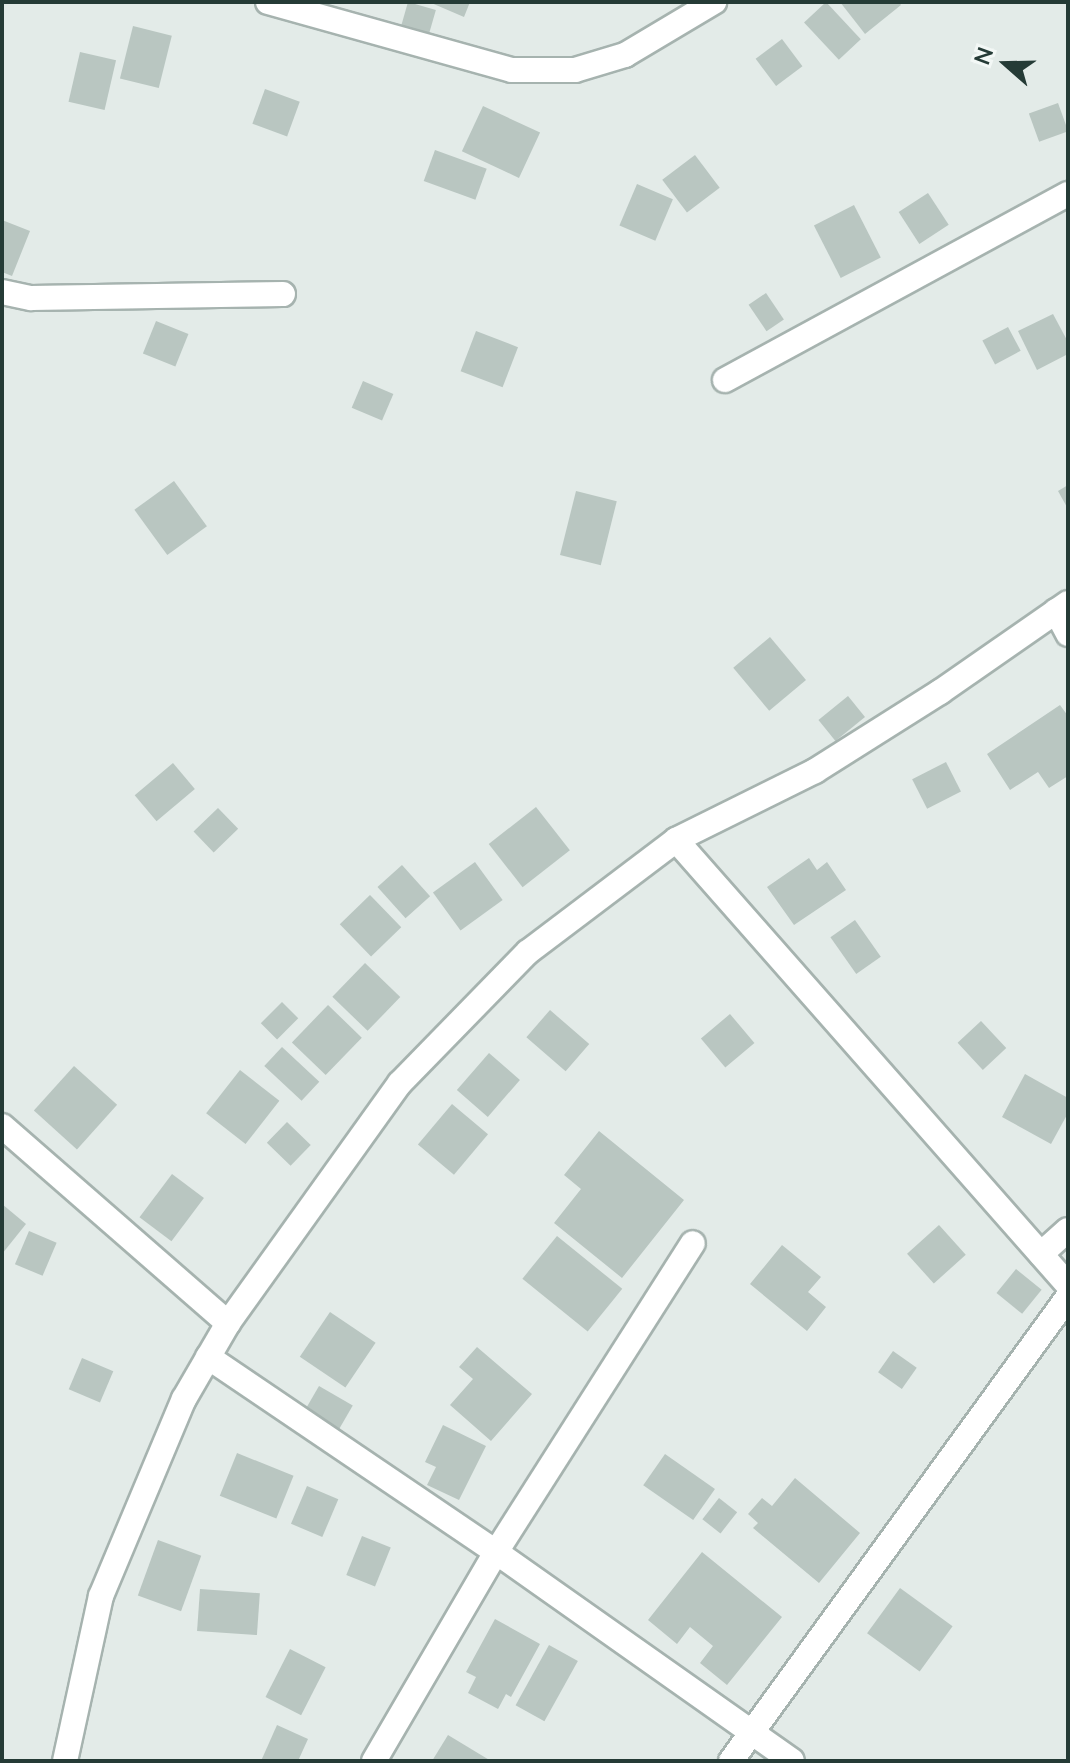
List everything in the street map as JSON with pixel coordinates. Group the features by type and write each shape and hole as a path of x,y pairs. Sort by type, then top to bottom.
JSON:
{"street":[{"path":"268,2 512,70 575,70 625,55 714,2"},
{"path":"725,380 1068,194"},
{"path":"2,292 31,298 283,294"},
{"path":"65,1761 101,1596 184,1399 228,1323 400,1083 528,952 676,840 815,771 940,692 1062,607 1068,634"},
{"path":"676,840 1068,1285"},
{"path":"2,1126 228,1323"},
{"path":"1041,1254 1068,1230"},
{"path":"374,1761 496,1552 693,1243"},
{"path":"731,1761 1068,1297"},
{"path":"208,1357 496,1552 792,1761"}],"building":[{"path":"408,2 436,10 428,38 400,30"},
{"path":"429,2 470,2 464,17"},
{"path":"826,2 861,39 839,60 804,22"},
{"path":"840,2 899,2 901,5 865,34"},
{"path":"133,26 172,36 159,88 120,78"},
{"path":"782,39 802,66 776,86 756,59"},
{"path":"80,52 116,60 105,110 69,102"},
{"path":"265,89 300,102 287,136 252,124"},
{"path":"1058,103 1068,131 1039,142 1029,114"},
{"path":"483,106 540,133 519,178 462,151"},
{"path":"435,150 487,169 475,200 424,181"},
{"path":"695,155 720,188 687,212 662,180"},
{"path":"637,184 673,199 655,241 619,225"},
{"path":"928,193 949,225 919,244 899,212"},
{"path":"854,205 881,258 841,278 814,225"},
{"path":"2,220 30,231 12,276 2,272"},
{"path":"766,293 784,320 766,331 749,305"},
{"path":"1053,314 1068,342 1068,354 1037,370 1018,331"},
{"path":"156,321 188,334 175,367 143,353"},
{"path":"1008,327 1021,351 995,364 982,341"},
{"path":"476,331 518,347 503,387 461,371"},
{"path":"363,381 393,394 382,421 352,408"},
{"path":"174,481 207,526 167,555 134,510"},
{"path":"1068,485 1068,509 1058,491"},
{"path":"576,491 617,501 601,565 560,555"},
{"path":"770,637 806,680 769,711 733,668"},
{"path":"848,696 865,717 835,741 818,720"},
{"path":"1060,705 1068,716 1068,776 1049,788 1038,772 1010,790 987,754"},
{"path":"946,762 961,791 927,809 912,779"},
{"path":"173,763 195,789 157,821 135,795"},
{"path":"536,807 570,850 523,887 489,844"},
{"path":"218,808 238,829 214,852 194,832"},
{"path":"809,858 817,870 827,862 846,890 794,925 767,887"},
{"path":"475,862 503,900 461,931 433,893"},
{"path":"402,865 430,896 406,918 377,887"},
{"path":"370,895 401,927 371,957 340,924"},
{"path":"855,920 881,957 856,974 830,937"},
{"path":"365,963 400,997 368,1031 332,997"},
{"path":"282,1002 298,1018 277,1039 261,1023"},
{"path":"328,1005 362,1038 326,1075 292,1042"},
{"path":"550,1010 589,1044 566,1071 526,1037"},
{"path":"730,1014 754,1043 725,1068 701,1038"},
{"path":"981,1021 1006,1048 983,1070 958,1043"},
{"path":"282,1047 319,1082 302,1101 264,1066"},
{"path":"489,1053 520,1080 488,1117 457,1090"},
{"path":"74,1066 117,1105 77,1149 34,1111"},
{"path":"240,1070 279,1101 246,1144 206,1113"},
{"path":"1025,1074 1068,1098 1068,1113 1051,1144 1002,1117"},
{"path":"452,1104 488,1134 454,1175 418,1145"},
{"path":"287,1122 311,1145 291,1166 267,1143"},
{"path":"599,1131 684,1200 622,1278 554,1223 581,1189 564,1175"},
{"path":"172,1174 204,1198 171,1241 140,1217"},
{"path":"2,1204 26,1224 2,1254"},
{"path":"939,1225 966,1255 934,1283 907,1254"},
{"path":"29,1231 57,1243 43,1276 15,1264"},
{"path":"557,1236 622,1289 588,1332 522,1279"},
{"path":"782,1245 821,1277 808,1292 826,1307 807,1331 750,1284"},
{"path":"1016,1269 1042,1290 1022,1314 996,1293"},
{"path":"330,1312 376,1343 345,1388 300,1357"},
{"path":"477,1347 532,1394 491,1441 450,1405 473,1379 459,1367"},
{"path":"893,1351 917,1368 902,1389 878,1372"},
{"path":"82,1358 113,1371 100,1403 69,1389"},
{"path":"319,1386 353,1406 338,1431 304,1411"},
{"path":"443,1425 486,1446 459,1500 427,1485 436,1467 425,1462"},
{"path":"237,1453 294,1476 276,1519 220,1496"},
{"path":"665,1454 715,1489 693,1520 643,1485"},
{"path":"795,1478 860,1533 819,1583 753,1528 758,1523 748,1514 762,1498 772,1506"},
{"path":"307,1486 338,1499 322,1537 291,1524"},
{"path":"719,1498 737,1512 721,1533 702,1519"},
{"path":"362,1536 391,1548 375,1587 346,1575"},
{"path":"158,1540 201,1556 181,1611 138,1595"},
{"path":"702,1552 782,1617 727,1685 700,1663 713,1646 690,1627 677,1644 648,1620"},
{"path":"900,1588 953,1626 920,1672 867,1633"},
{"path":"200,1589 260,1593 257,1635 197,1631"},
{"path":"495,1619 540,1644 511,1697 506,1694 498,1709 468,1693 476,1677 466,1672"},
{"path":"549,1645 578,1661 544,1721 516,1705"},
{"path":"290,1649 326,1667 301,1715 265,1697"},
{"path":"277,1725 308,1739 298,1761 261,1761"},
{"path":"448,1735 491,1761 432,1761"}]}
